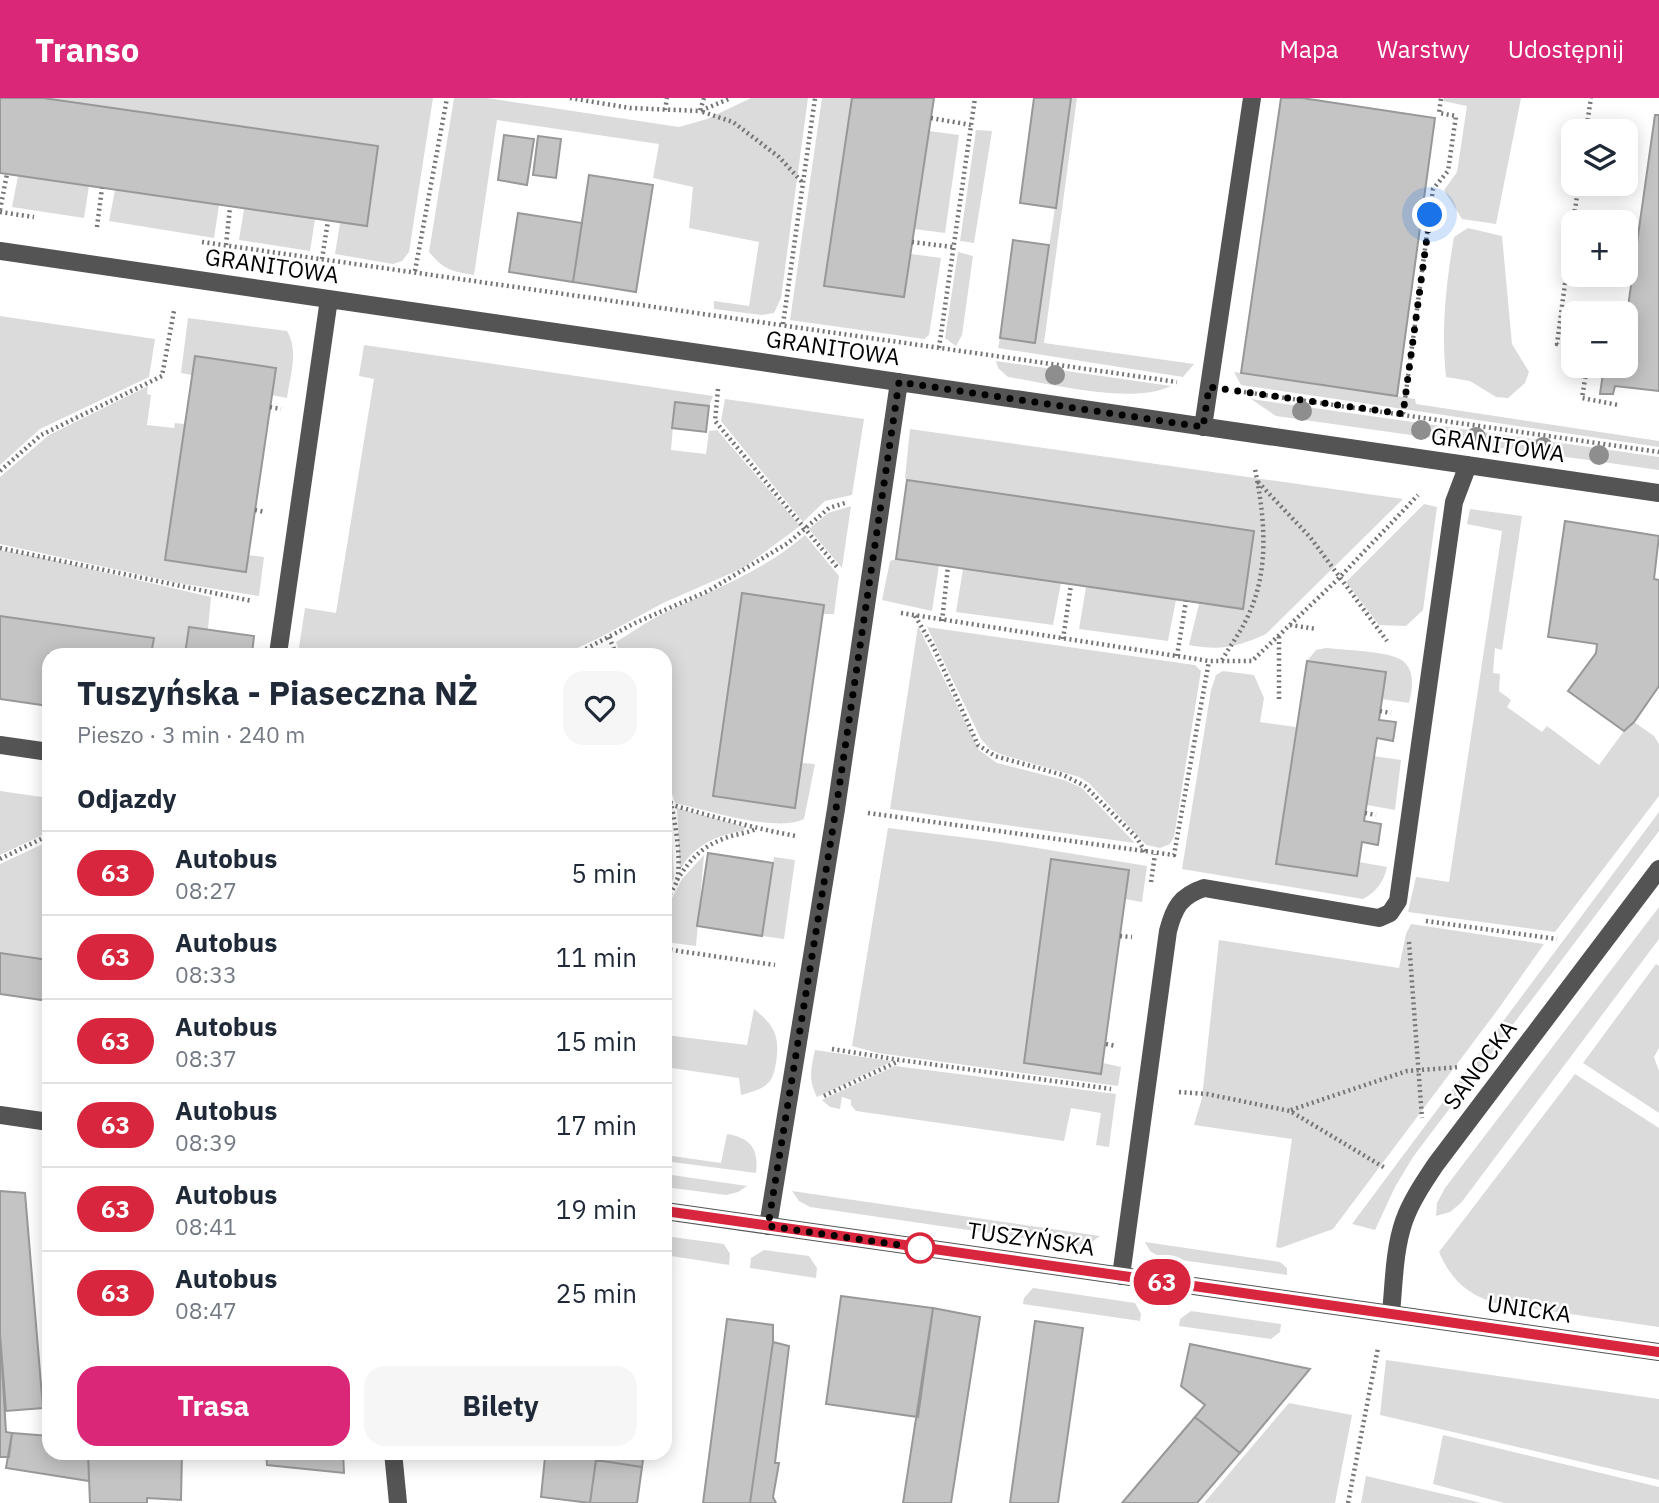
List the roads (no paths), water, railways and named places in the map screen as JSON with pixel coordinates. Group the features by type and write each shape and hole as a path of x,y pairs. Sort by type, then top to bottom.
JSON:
{"street":[{"path":"1203,427 1252,98"},
{"name":"GRANITOWA","path":"0,251 1659,493"},
{"path":"279,648 329,299"},
{"path":"768,1226 836,809 899,382"},
{"path":"1121,1276 1168,931 1180,900 1191,892 1204,888 1380,918 1390,913 1398,901 1454,502 1468,465"},
{"path":"0,745 42,751"},
{"name":"SANOCKA","path":"1391,1313 1398,1245 1404,1222 1416,1195 1436,1164 1659,869"},
{"path":"0,1115 42,1121"},
{"name":"TUSZYŃSKA","path":"672,1212 1391,1313"},
{"name":"UNICKA","path":"1391,1313 1659,1352"},
{"path":"395,1460 398,1503"}]}
